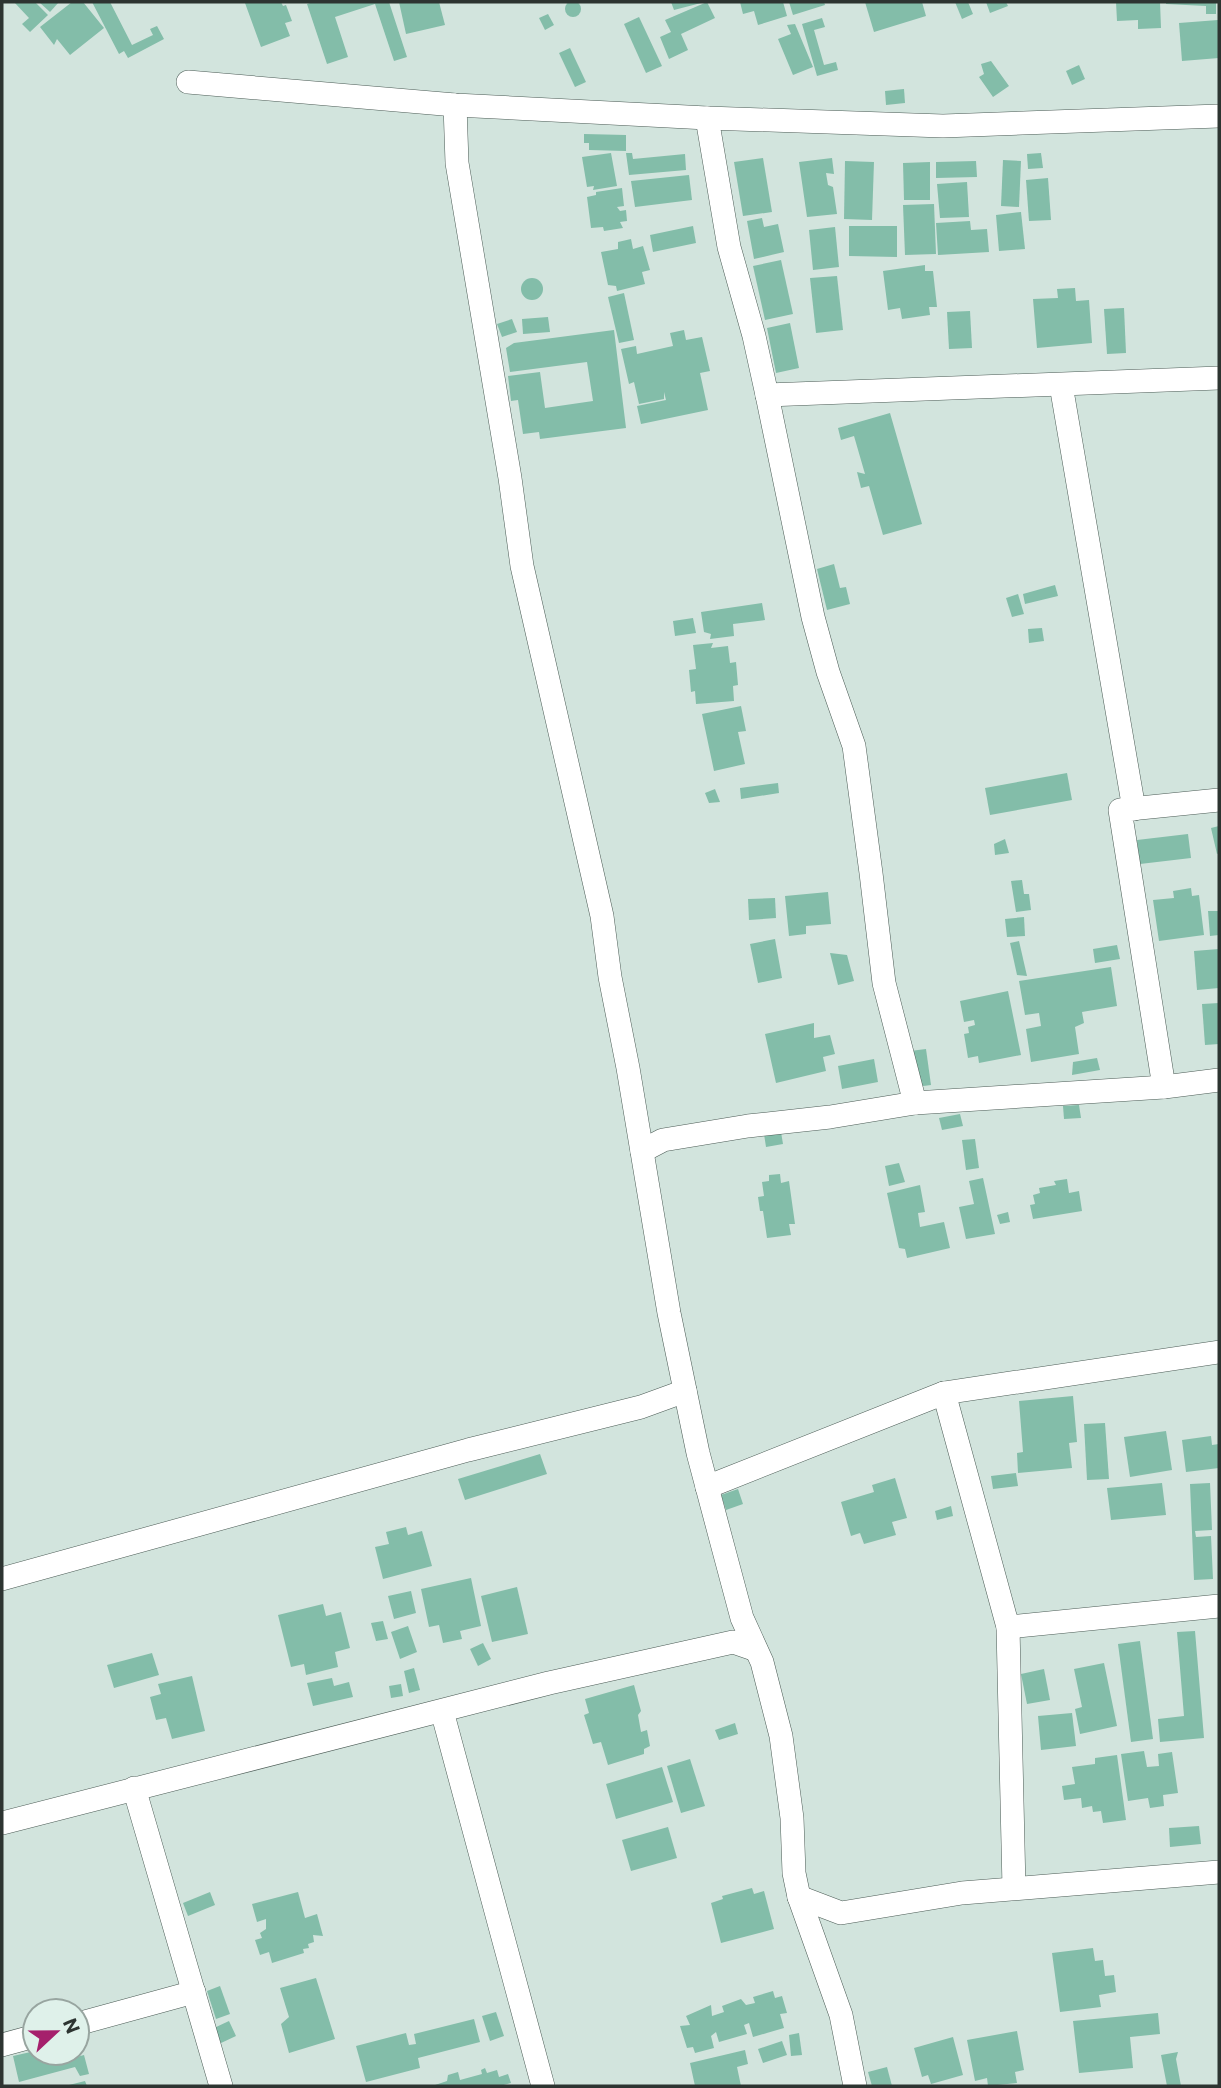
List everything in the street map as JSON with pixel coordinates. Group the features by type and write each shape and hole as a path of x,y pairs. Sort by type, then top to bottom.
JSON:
{"street":[{"path":"188,82 455,105 707,118 943,126 1219,116"},
{"path":"455,105 457,163 510,478 522,566 602,916 610,977 669,1313 707,1487 742,1618 764,1670 781,1736 792,1818 794,1873 799,1896 841,2015 855,2086"},
{"path":"707,118 729,247 754,336 813,617 828,672 854,746 884,983 915,1103"},
{"path":"767,394 1219,379"},
{"path":"1061,385 1134,809"},
{"path":"1164,1087 1120,810 1219,800"},
{"path":"642,1151 663,1140 915,1103 1164,1087 1219,1080"},
{"path":"707,1487 944,1394 1219,1352"},
{"path":"2,1579 468,1450 641,1408 685,1391"},
{"path":"944,1394 1008,1627 1014,1888"},
{"path":"1008,1627 1219,1606"},
{"path":"733,1642 742,1618"},
{"path":"2,1823 549,1683 733,1642 756,1650"},
{"path":"442,1711 543,2086"},
{"path":"134,1788 221,2086"},
{"path":"799,1896 841,1913 962,1893 1219,1872"},
{"path":"816,1941 841,1913"},
{"path":"91,2020 194,1992"},
{"path":"2,2045 21,2040"}],"building":[{"path":"570,1 576,1 581,9 579,15 570,17 565,12 565,6"},
{"path":"14,2 35,2 48,15 30,32 22,24 29,18"},
{"path":"39,2 59,2 50,12"},
{"path":"72,2 83,2 104,28 70,55 57,39 54,45 40,27"},
{"path":"92,2 110,2 132,45 153,35 150,29 157,26 164,39 128,58 124,51 119,54"},
{"path":"281,2 283,6 286,5 292,21 285,23 290,36 261,47 245,3"},
{"path":"389,2 407,57 394,61 375,4 335,17 348,57 327,64 307,4"},
{"path":"399,2 439,2 445,25 406,34"},
{"path":"671,2 700,2 701,3 674,10"},
{"path":"707,2 715,18 681,34 688,50 669,59 660,37 671,32 665,20"},
{"path":"740,2 783,2 787,16 758,25 754,11 743,14"},
{"path":"789,2 824,2 825,5 793,15"},
{"path":"865,2 922,2 926,16 874,32"},
{"path":"955,2 968,2 973,14 962,19"},
{"path":"986,2 1006,2 1008,6 990,13"},
{"path":"1116,2 1160,2 1161,28 1138,29 1138,20 1117,21"},
{"path":"1166,2 1216,2 1216,14 1206,14 1206,6"},
{"path":"548,14 554,25 545,30 539,18"},
{"path":"639,17 662,66 646,73 624,24"},
{"path":"822,18 825,27 814,30 824,65 836,62 838,70 817,76 802,24"},
{"path":"1218,20 1219,58 1182,61 1179,23"},
{"path":"795,24 813,67 793,75 778,39 791,34 787,25"},
{"path":"570,48 586,82 575,87 559,53"},
{"path":"991,61 1009,86 993,97 979,77 984,74 981,64"},
{"path":"1079,65 1085,79 1072,85 1066,71"},
{"path":"904,89 905,103 886,105 885,91"},
{"path":"584,134 626,135 626,151 589,150 589,143 584,143"},
{"path":"611,153 617,186 593,190 594,186 587,187 582,157"},
{"path":"626,153 632,153 633,159 685,154 686,170 629,175"},
{"path":"1041,153 1043,168 1028,169 1027,154"},
{"path":"763,158 772,212 743,216 734,162"},
{"path":"832,158 834,174 826,173 828,185 833,187 837,214 807,217 799,162"},
{"path":"1003,160 1021,161 1019,207 1001,206"},
{"path":"845,161 874,162 872,220 844,219"},
{"path":"976,161 977,177 936,178 936,162"},
{"path":"930,162 930,200 904,200 903,163"},
{"path":"689,175 692,200 635,207 631,181"},
{"path":"1048,178 1051,220 1029,221 1026,180"},
{"path":"967,182 969,217 940,218 937,184"},
{"path":"622,188 624,206 617,207 620,211 626,210 627,221 620,222 623,228 604,231 603,227 591,228 587,197 596,195 596,192"},
{"path":"934,204 936,254 905,255 903,205"},
{"path":"1021,212 1025,249 999,251 996,215"},
{"path":"762,218 764,227 778,224 784,252 754,259 747,221"},
{"path":"970,221 971,230 987,229 989,252 938,255 936,223"},
{"path":"693,226 696,243 653,252 650,235"},
{"path":"849,226 897,226 897,257 849,256"},
{"path":"835,227 839,267 813,270 809,230"},
{"path":"631,239 633,249 643,246 650,270 642,272 645,284 617,291 616,286 608,285 601,252 618,249 618,242"},
{"path":"781,260 793,314 765,320 753,266"},
{"path":"925,265 925,271 933,271 937,307 929,307 930,315 902,319 900,308 888,310 883,271"},
{"path":"837,276 843,330 816,333 810,278"},
{"path":"532,278 542,285 543,289 536,299 532,300 522,293 521,289 528,279"},
{"path":"1075,288 1076,301 1089,300 1092,343 1037,348 1033,299 1058,298 1057,289"},
{"path":"624,293 634,340 619,343 608,297"},
{"path":"1124,308 1126,353 1107,354 1104,309"},
{"path":"970,311 972,348 949,349 947,312"},
{"path":"548,317 550,332 523,334 522,319"},
{"path":"512,319 517,332 502,337 497,324"},
{"path":"790,323 799,368 776,373 767,328"},
{"path":"614,330 626,428 540,439 539,432 523,434 518,400 511,401 508,376 540,372 545,408 593,401 587,362 510,372 506,348 514,343"},
{"path":"684,330 686,340 702,337 710,371 700,373 708,410 641,424 637,406 666,400 664,392 664,399 639,404 634,382 629,384 621,349 636,346 637,354 673,346 670,333"},
{"path":"890,413 922,524 883,535 869,486 861,488 857,472 865,474 854,436 841,440 838,428"},
{"path":"834,564 840,588 846,587 850,604 827,610 817,569"},
{"path":"1055,585 1058,596 1025,604 1023,594"},
{"path":"1018,594 1024,614 1012,617 1006,598"},
{"path":"762,603 765,620 733,624 734,636 710,639 711,634 704,632 701,612"},
{"path":"693,618 696,633 675,636 673,621"},
{"path":"1042,628 1044,641 1029,643 1028,629"},
{"path":"713,643 711,648 728,646 730,663 736,662 738,685 733,686 734,701 696,704 695,691 691,692 689,670 696,669 693,645"},
{"path":"741,706 746,731 738,732 745,764 714,771 702,714"},
{"path":"1067,773 1072,800 990,815 985,788"},
{"path":"778,783 779,793 741,799 740,788"},
{"path":"715,789 720,802 709,803 705,793"},
{"path":"1219,826 1219,853 1217,854 1211,828"},
{"path":"1188,834 1191,858 1140,864 1137,840"},
{"path":"1005,839 1009,853 995,855 994,844"},
{"path":"1022,880 1024,894 1029,894 1031,910 1016,912 1011,881"},
{"path":"1191,888 1192,896 1199,895 1204,935 1159,941 1153,900 1174,898 1173,891"},
{"path":"828,892 831,924 806,926 806,934 789,936 785,896"},
{"path":"775,898 776,918 749,920 748,899"},
{"path":"1208,911 1219,911 1219,935 1210,936"},
{"path":"1024,917 1025,936 1007,937 1005,919"},
{"path":"775,939 782,978 758,983 750,944"},
{"path":"1019,941 1027,976 1017,975 1010,943"},
{"path":"1117,945 1120,959 1095,963 1093,949"},
{"path":"1219,949 1219,988 1197,990 1194,951"},
{"path":"830,953 847,955 854,981 838,985"},
{"path":"1111,967 1117,1006 1082,1012 1084,1023 1075,1027 1079,1054 1031,1062 1026,1029 1041,1026 1039,1013 1025,1015 1019,981"},
{"path":"1008,991 1021,1055 979,1063 978,1056 968,1058 964,1034 969,1033 968,1027 975,1025 974,1020 964,1022 960,1001"},
{"path":"1219,1003 1219,1044 1205,1045 1202,1004"},
{"path":"814,1023 814,1038 830,1035 835,1054 823,1057 826,1071 776,1083 765,1034"},
{"path":"926,1049 931,1085 916,1087 910,1051"},
{"path":"1097,1058 1100,1070 1072,1075 1073,1062"},
{"path":"874,1059 878,1082 842,1089 838,1066"},
{"path":"1079,1105 1081,1118 1064,1119 1063,1106"},
{"path":"960,1114 963,1126 942,1130 939,1118"},
{"path":"781,1132 783,1144 766,1147 764,1134"},
{"path":"975,1139 979,1168 966,1170 962,1140"},
{"path":"899,1163 905,1182 889,1186 885,1166"},
{"path":"780,1174 781,1183 789,1181 795,1224 789,1224 791,1235 767,1238 758,1197 764,1196 762,1182 769,1181 769,1175"},
{"path":"983,1178 995,1234 966,1239 959,1207 974,1204 969,1181"},
{"path":"1067,1179 1069,1193 1079,1191 1082,1211 1033,1219 1030,1205 1035,1204 1033,1195 1040,1193 1039,1188 1056,1185 1054,1181"},
{"path":"920,1185 925,1212 918,1213 920,1227 944,1222 950,1248 907,1258 905,1249 899,1248 887,1193"},
{"path":"1008,1212 1010,1222 1000,1224 997,1215"},
{"path":"1073,1396 1077,1442 1069,1443 1072,1468 1018,1473 1017,1453 1023,1452 1019,1401"},
{"path":"1105,1423 1109,1479 1087,1480 1084,1424"},
{"path":"1166,1431 1172,1470 1130,1477 1124,1437"},
{"path":"1211,1436 1212,1445 1219,1444 1219,1468 1186,1472 1182,1440"},
{"path":"540,1454 547,1474 465,1500 458,1479"},
{"path":"1016,1473 1018,1486 993,1489 991,1476"},
{"path":"895,1478 907,1518 892,1522 896,1535 864,1544 860,1533 851,1536 841,1502 874,1492 872,1485"},
{"path":"1162,1483 1166,1515 1111,1520 1107,1488"},
{"path":"1210,1483 1212,1530 1195,1531 1196,1537 1211,1536 1213,1579 1194,1580 1190,1484"},
{"path":"738,1489 743,1504 726,1510 721,1495"},
{"path":"951,1506 953,1516 937,1520 935,1511"},
{"path":"406,1527 408,1535 422,1531 432,1566 383,1579 375,1547 389,1544 386,1532"},
{"path":"471,1578 481,1626 460,1631 462,1639 443,1643 439,1625 429,1627 421,1589"},
{"path":"517,1587 528,1634 492,1642 481,1596"},
{"path":"411,1591 416,1613 394,1619 388,1596"},
{"path":"323,1604 326,1616 341,1612 350,1648 335,1652 338,1667 306,1675 304,1664 291,1667 278,1615"},
{"path":"383,1621 388,1639 376,1641 371,1623"},
{"path":"408,1626 417,1652 400,1659 391,1632"},
{"path":"1195,1631 1204,1738 1160,1742 1158,1719 1184,1716 1177,1632"},
{"path":"1140,1641 1153,1739 1131,1742 1118,1644"},
{"path":"483,1643 491,1659 478,1666 470,1649"},
{"path":"152,1653 159,1675 114,1688 107,1665"},
{"path":"1104,1663 1117,1726 1080,1734 1075,1709 1082,1707 1074,1669"},
{"path":"414,1668 420,1690 409,1693 404,1671"},
{"path":"1044,1669 1050,1700 1027,1704 1021,1674"},
{"path":"192,1676 205,1731 172,1739 166,1718 156,1720 150,1697 161,1694 158,1684"},
{"path":"332,1678 334,1686 349,1682 353,1697 313,1706 307,1683"},
{"path":"401,1684 403,1696 391,1698 389,1686"},
{"path":"634,1685 641,1711 638,1715 641,1732 647,1730 650,1746 644,1749 644,1754 608,1765 601,1742 593,1744 584,1715 589,1713 585,1699"},
{"path":"1072,1713 1076,1746 1041,1750 1038,1716"},
{"path":"735,1723 738,1734 719,1740 715,1730"},
{"path":"1144,1751 1147,1767 1159,1766 1158,1754 1172,1752 1178,1793 1163,1795 1164,1806 1150,1808 1148,1798 1128,1801 1121,1754"},
{"path":"1117,1755 1126,1820 1103,1823 1101,1811 1093,1812 1092,1806 1082,1808 1081,1798 1064,1800 1062,1786 1075,1784 1072,1767 1095,1764 1095,1758"},
{"path":"690,1759 705,1806 681,1813 667,1766"},
{"path":"662,1767 673,1802 616,1819 606,1784"},
{"path":"1199,1826 1201,1844 1170,1847 1169,1828"},
{"path":"668,1827 677,1858 631,1871 622,1840"},
{"path":"752,1888 754,1894 764,1891 774,1929 721,1943 711,1903 723,1899 722,1896"},
{"path":"210,1892 215,1905 188,1916 183,1903"},
{"path":"298,1892 305,1918 317,1914 323,1936 313,1935 314,1942 308,1944 309,1948 303,1949 304,1953 272,1963 269,1952 260,1955 255,1940 262,1938 260,1933 266,1929 266,1919 257,1922 252,1904"},
{"path":"1093,1948 1095,1961 1103,1960 1105,1976 1114,1975 1116,1992 1099,1995 1101,2007 1060,2012 1052,1953"},
{"path":"316,1978 335,2039 289,2053 281,2024 289,2017 280,1988"},
{"path":"220,1986 230,2014 216,2019 207,1991"},
{"path":"773,1991 775,1998 782,1996 787,2013 780,2014 784,2028 753,2037 749,2023 744,2025 747,2034 719,2042 716,2032 711,2036 714,2048 695,2053 693,2047 687,2048 680,2026 690,2025 686,2016 711,2005 712,2016 724,2012 722,2006 741,1999 746,2005 755,2003 753,1997"},
{"path":"496,2012 504,2036 490,2041 482,2016"},
{"path":"1158,2013 1160,2034 1130,2037 1133,2068 1079,2073 1073,2021"},
{"path":"474,2019 480,2042 418,2058 420,2068 366,2082 356,2046 406,2033 409,2045 416,2044 414,2034"},
{"path":"229,2021 236,2036 221,2043 214,2028"},
{"path":"1017,2031 1024,2070 1015,2072 1017,2083 988,2086 987,2078 975,2081 967,2040"},
{"path":"799,2033 802,2055 791,2056 789,2035"},
{"path":"953,2037 963,2075 931,2084 928,2075 922,2077 914,2048"},
{"path":"782,2041 787,2055 763,2063 758,2049"},
{"path":"745,2050 748,2064 737,2067 741,2086 695,2086 690,2063"},
{"path":"1178,2052 1176,2059 1181,2086 1167,2086 1161,2055"},
{"path":"21,2054 21,2067 75,2067 19,2082 13,2056"},
{"path":"75,2067 87,2067 89,2074 80,2076"},
{"path":"887,2067 892,2086 872,2086 868,2072"},
{"path":"485,2068 487,2073 497,2070 499,2077 508,2074 511,2083 500,2086 432,2086 447,2081 448,2075 458,2072 460,2080 482,2074 481,2070"},
{"path":"85,2081 87,2086 69,2086 69,2085"}]}
